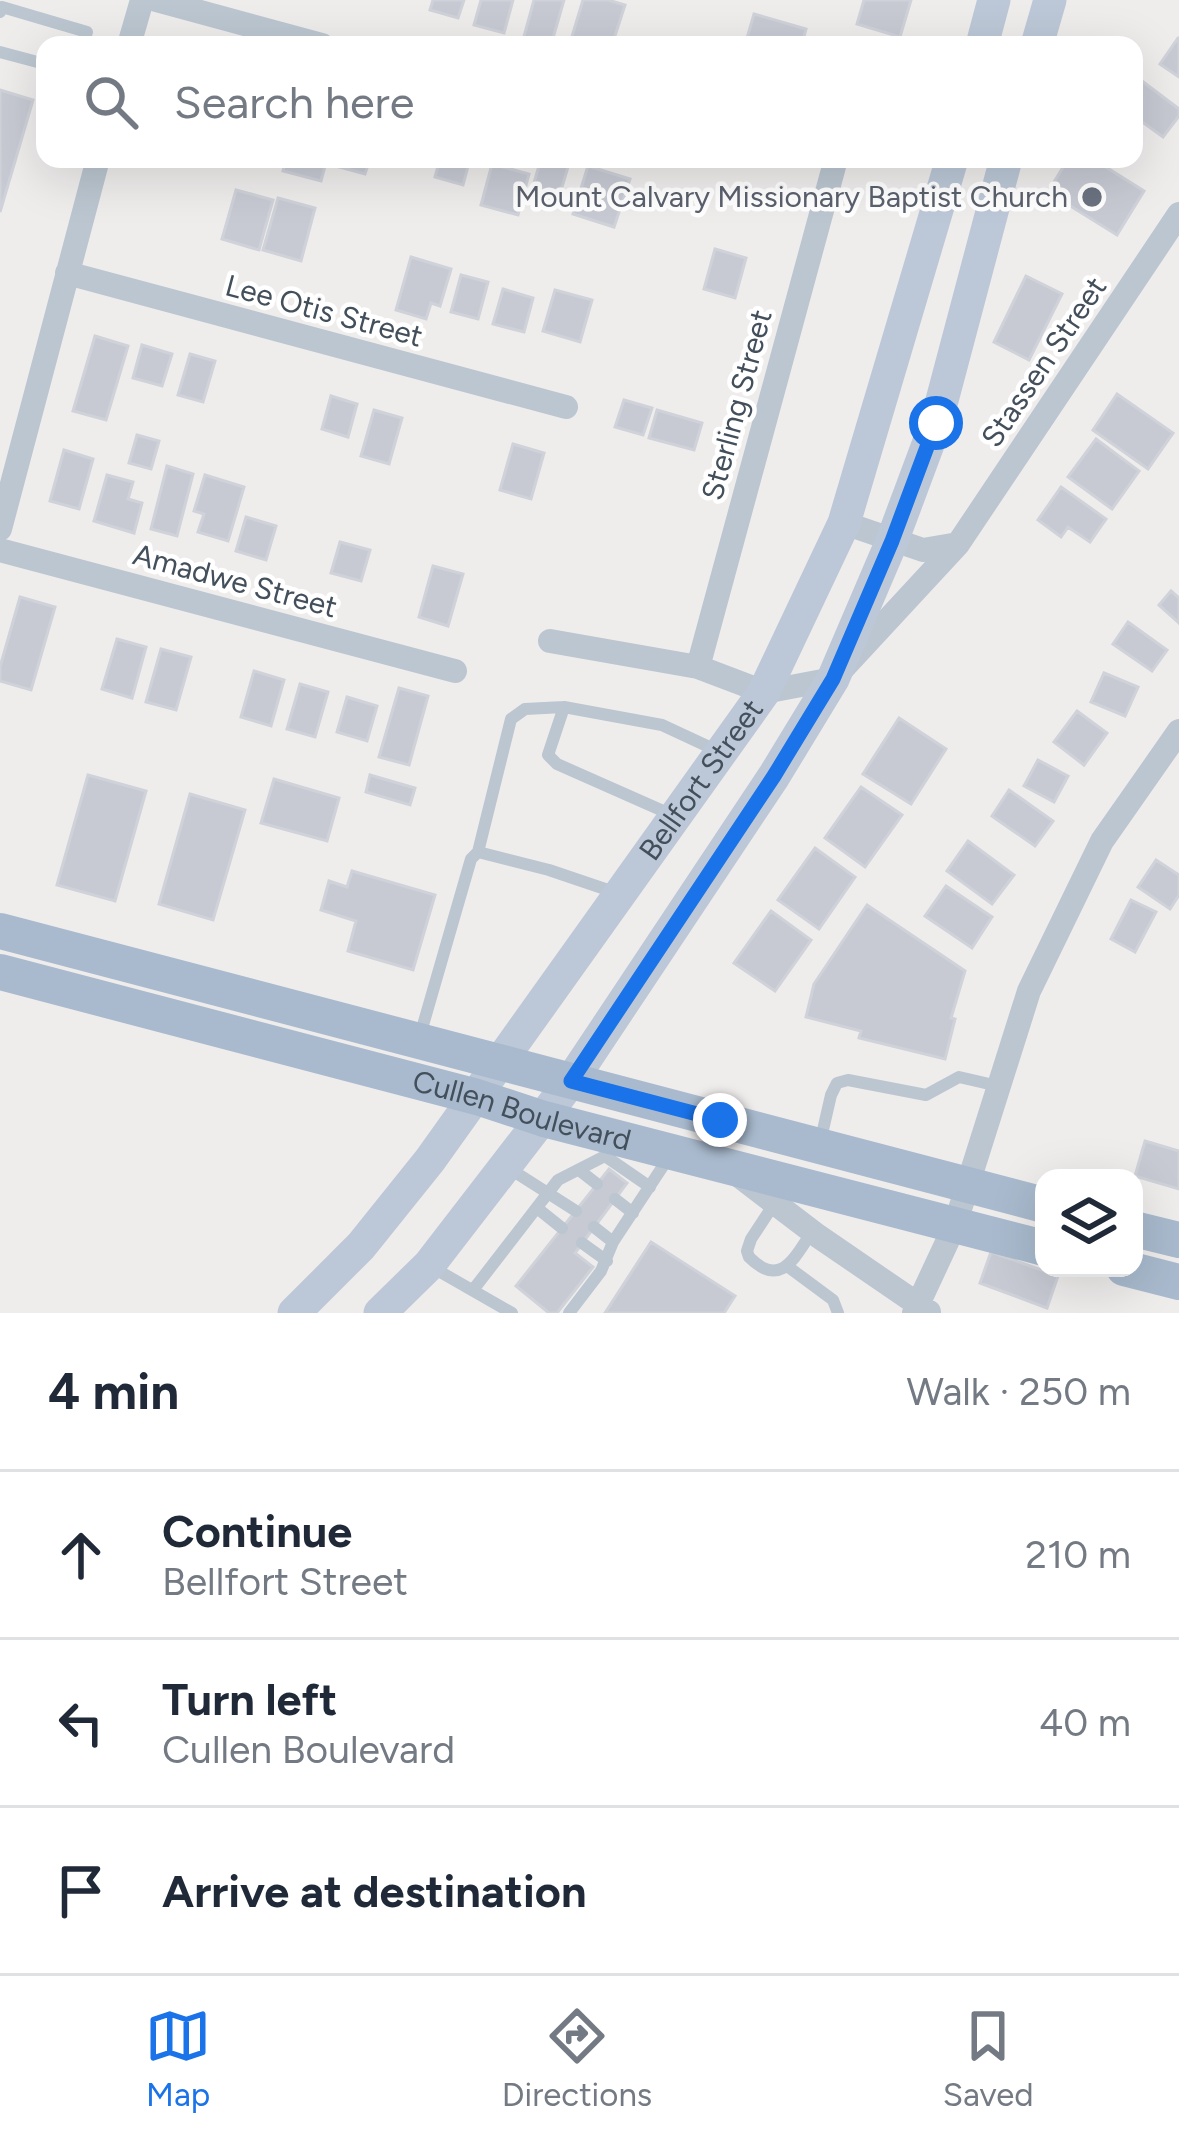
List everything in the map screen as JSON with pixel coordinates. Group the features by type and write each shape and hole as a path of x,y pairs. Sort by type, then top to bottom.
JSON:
{"main road":[{"path":"984,36 994,0"},
{"path":"1040,36 1050,0"},
{"name":"Bellfort Street","path":"294,1313 362,1246 430,1160 764,692 844,524 950,168"},
{"name":"Bellfort Street","path":"380,1313 428,1264 544,1119 774,776 833,679 936,423 1003,168"},
{"path":"939,206 989,219"},
{"name":"Cullen Boulevard","path":"0,931 1035,1203"},
{"name":"Cullen Boulevard","path":"0,972 477,1096 612,1147 673,1151 1035,1246"},
{"path":"1143,1230 1179,1240"},
{"path":"1143,1273 1179,1282"}],"street":[{"path":"132,36 142,0"},
{"path":"156,0 289,36"},
{"path":"0,529 96,168"},
{"name":"Sterling Street","path":"698,667 834,168"},
{"name":"Stassen Street","path":"833,679 958,544 1179,214"},
{"name":"Lee Otis Street","path":"68,273 566,407"},
{"path":"844,524 922,550 958,544"},
{"name":"Amadwe Street","path":"0,550 454,671"},
{"path":"550,641 698,667 764,692 833,679"},
{"path":"726,1166 922,1310 955,1225 1029,991 1102,841 1179,731"}],"lane":[{"path":"0,12 2,8 87,32 86,36"},
{"path":"0,52 36,62"},
{"path":"419,1039 471,860 478,852 511,719 525,709 564,707 662,725 721,753"},
{"path":"564,707 548,755 557,764 676,817"},
{"path":"478,852 621,895"},
{"path":"820,1146 837,1083 848,1080 926,1095 959,1077 999,1087"},
{"path":"473,1290 558,1180 612,1147 650,1186"},
{"path":"568,1313 607,1262 614,1242 673,1151"},
{"path":"506,1166 576,1211"},
{"path":"579,1170 597,1184"},
{"path":"615,1199 633,1213"},
{"path":"775,1203 751,1239 748,1251 753,1262 779,1271 813,1232"},
{"path":"537,1208 562,1228"},
{"path":"594,1227 614,1242"},
{"path":"582,1243 607,1262"},
{"path":"428,1264 512,1313"},
{"path":"787,1266 832,1300 838,1313"}],"building":[{"path":"433,0 464,0 458,18 430,10"},
{"path":"481,0 513,0 504,33 474,25"},
{"path":"534,0 564,0 554,36 524,36"},
{"path":"583,0 625,5 615,36 572,36"},
{"path":"864,0 911,0 900,36 857,24"},
{"path":"754,14 806,29 804,36 748,36"},
{"path":"1179,38 1179,77 1160,64"},
{"path":"1143,82 1179,109 1163,137 1143,123"},
{"path":"0,90 33,100 0,212"},
{"path":"284,168 325,168 321,181"},
{"path":"438,168 468,168 463,185 435,177"},
{"path":"491,168 529,174 518,215 481,205"},
{"path":"538,168 568,168 558,201 531,193"},
{"path":"587,168 630,179 614,227 573,214"},
{"path":"1063,168 1107,168 1144,191 1117,235 1048,192"},
{"path":"236,190 273,200 259,250 222,239"},
{"path":"278,198 315,208 301,261 263,250"},
{"path":"715,249 746,258 735,298 704,289"},
{"path":"411,257 451,269 440,306 431,303 426,319 396,310"},
{"path":"461,275 488,282 478,319 451,312"},
{"path":"1026,276 1062,294 1029,360 994,342"},
{"path":"503,289 533,298 524,332 493,324"},
{"path":"555,290 592,300 580,342 543,331"},
{"path":"95,336 128,346 106,420 73,411"},
{"path":"142,345 172,354 162,386 133,378"},
{"path":"190,354 215,361 203,402 178,395"},
{"path":"1117,394 1173,433 1148,469 1093,430"},
{"path":"331,396 357,404 348,437 322,429"},
{"path":"624,400 652,408 643,435 615,427"},
{"path":"374,410 402,418 389,464 361,456"},
{"path":"657,410 702,423 694,450 649,438"},
{"path":"137,435 159,441 151,469 129,463"},
{"path":"1096,439 1139,471 1112,509 1068,477"},
{"path":"513,444 544,453 531,499 500,490"},
{"path":"64,450 93,459 79,509 50,501"},
{"path":"167,466 193,474 177,536 151,529"},
{"path":"107,475 133,482 128,499 142,503 134,533 94,521"},
{"path":"205,475 244,487 228,541 198,532 204,514 194,511"},
{"path":"1061,487 1106,519 1090,542 1068,527 1061,537 1038,520"},
{"path":"246,517 276,526 266,560 236,551"},
{"path":"340,542 370,550 361,581 331,573"},
{"path":"433,566 463,574 448,626 419,617"},
{"path":"1171,591 1179,598 1179,623 1159,605"},
{"path":"20,597 55,607 31,690 0,681"},
{"path":"1128,622 1167,650 1152,671 1113,644"},
{"path":"117,639 146,647 132,698 102,689"},
{"path":"161,649 191,657 176,710 146,702"},
{"path":"254,671 284,680 271,726 241,717"},
{"path":"1104,673 1138,687 1125,716 1091,702"},
{"path":"300,684 328,692 315,737 287,729"},
{"path":"399,688 428,696 409,765 379,757"},
{"path":"347,697 377,706 367,741 337,732"},
{"path":"1077,711 1107,733 1084,765 1054,742"},
{"path":"899,718 946,749 911,804 863,774"},
{"path":"1038,760 1068,776 1054,802 1024,786"},
{"path":"88,775 146,791 115,901 57,885"},
{"path":"370,775 415,788 410,805 366,792"},
{"path":"274,779 339,798 327,841 261,823"},
{"path":"861,787 902,815 865,867 825,838"},
{"path":"1009,790 1053,821 1035,846 992,816"},
{"path":"190,794 245,810 213,920 159,904"},
{"path":"968,841 1014,875 992,904 947,871"},
{"path":"815,848 855,877 819,929 778,900"},
{"path":"1156,860 1179,875 1179,895 1170,909 1138,887"},
{"path":"352,871 435,895 413,970 348,951 356,921 321,910 329,881 347,887"},
{"path":"946,886 992,917 972,948 925,916"},
{"path":"1131,900 1156,912 1135,952 1111,939"},
{"path":"867,905 965,971 945,1059 859,1038 861,1031 806,1017 814,984"},
{"path":"771,911 811,940 775,991 734,963"},
{"path":"1145,1141 1179,1151 1179,1189 1143,1178 1143,1169 1137,1169"},
{"path":"609,1169 627,1183 575,1253 593,1267 557,1313 549,1313 516,1286"},
{"path":"651,1242 735,1296 724,1313 605,1313"},
{"path":"991,1252 1035,1268 1035,1277 1058,1277 1047,1308 980,1283"}],"place":[{"name":"Mount Calvary Missionary Baptist Church","path":"1092,197"}],"route":[{"path":"720,1120 571,1081 833,679 936,423"}]}
